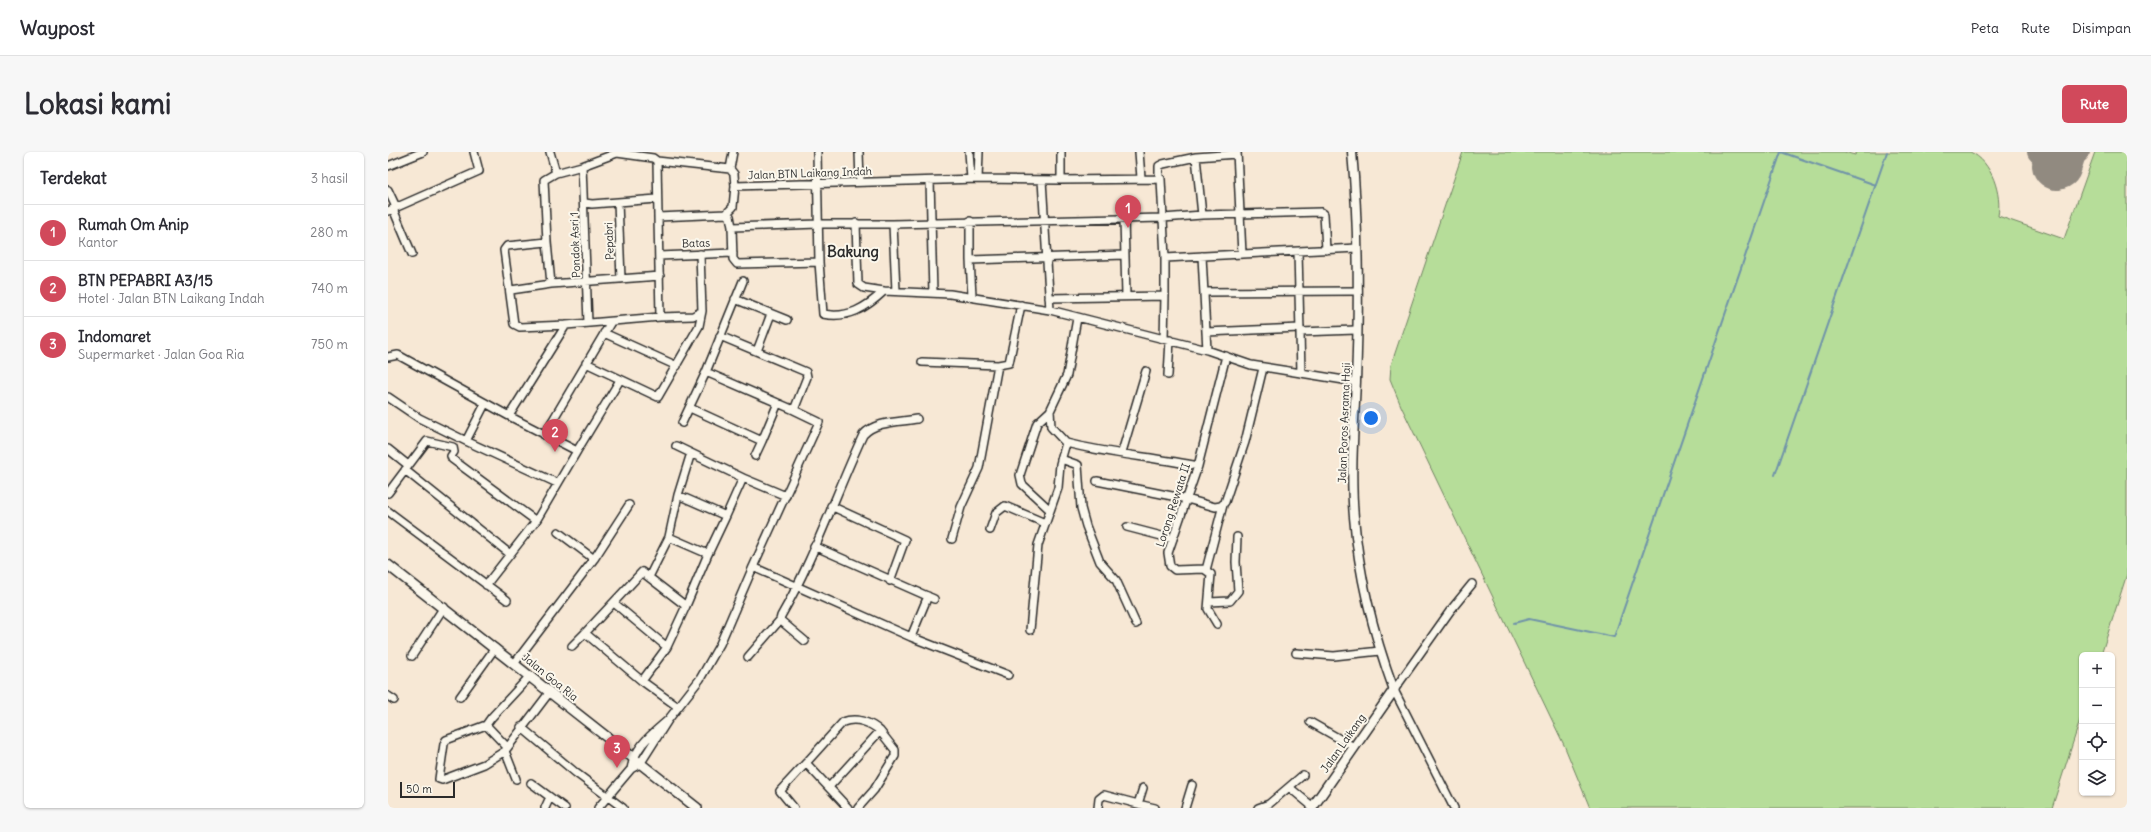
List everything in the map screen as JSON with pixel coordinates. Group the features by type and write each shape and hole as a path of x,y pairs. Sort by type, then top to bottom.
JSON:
{"main road":[{"name":"Jalan Goa Ria","path":"388,565 444,607 529,677 694,807"},
{"name":"Jalan Laikang","path":"1312,807 1394,690"}],"street":[{"path":"388,166 423,152"},
{"path":"392,209 479,171 474,152"},
{"path":"550,152 556,173"},
{"path":"730,169 733,152"},
{"path":"817,152 819,262 823,314 850,314 872,302 884,291"},
{"path":"859,152 860,182"},
{"path":"969,152 974,179"},
{"path":"974,179 978,152"},
{"path":"1061,152 1061,180"},
{"path":"1139,152 1141,178"},
{"name":"Jalan Poros Asrama Haji","path":"1352,152 1356,192 1358,291 1356,382 1352,442 1354,517 1364,594 1380,651 1394,690"},
{"path":"551,284 544,180 556,173 582,166 612,154 630,153 657,161 730,169 734,174 735,186"},
{"path":"1168,375 1165,258 1159,166 1196,157 1237,153 1242,254"},
{"path":"1196,157 1202,215"},
{"path":"657,161 660,317"},
{"name":"Pondok Asri 1","path":"582,166 588,281 588,323"},
{"name":"Jalan BTN Laikang Indah","path":"726,214 733,207 735,186 974,179 1061,180 1159,178"},
{"path":"1042,180 1050,310"},
{"path":"930,181 933,293"},
{"path":"388,190 392,209 412,254"},
{"path":"585,203 592,204 657,199"},
{"name":"Pepabri","path":"618,202 621,279"},
{"path":"732,227 856,223 893,224 970,221 1163,218 1202,215 1323,212 1326,250"},
{"path":"658,218 726,214 730,216 732,227 733,259 739,265 819,262"},
{"path":"1124,218 1126,296"},
{"path":"970,221 972,296"},
{"path":"856,223 858,284 864,288 884,291 972,296 1050,310 1206,350 1263,368 1301,372 1356,382"},
{"path":"893,224 896,291"},
{"path":"547,242 505,247 514,324 516,325 566,325 660,317 693,316 702,311"},
{"path":"1165,258 1357,248"},
{"path":"1298,252 1301,372"},
{"name":"Batas","path":"659,256 733,253"},
{"path":"586,363 658,398 699,326 702,311 700,254"},
{"path":"970,260 1125,255"},
{"path":"1202,256 1206,350"},
{"path":"511,290 551,284 660,276"},
{"path":"682,424 706,372 743,281"},
{"path":"1204,292 1358,291"},
{"path":"1049,298 1165,296"},
{"path":"735,299 787,320"},
{"path":"922,362 998,365 1007,364 1010,361 1021,305"},
{"path":"756,351 771,314"},
{"path":"1050,510 1022,484 1020,474 1037,423 1050,412 1067,375 1077,318"},
{"path":"544,435 611,322"},
{"path":"509,416 566,325"},
{"path":"1206,332 1356,330"},
{"path":"604,333 677,366"},
{"path":"720,336 806,372 807,377 794,410"},
{"path":"388,357 398,355 485,404 577,451"},
{"name":"Lorong Rewata II","path":"1206,570 1179,571 1172,569 1169,562 1168,553 1198,466 1226,356"},
{"path":"952,539 961,507 979,468 998,365"},
{"path":"1217,624 1209,612 1212,577 1206,570 1223,505 1245,442 1263,368"},
{"path":"1122,452 1146,371"},
{"path":"598,808 631,769 640,764 668,720 710,665 819,422 706,372"},
{"path":"486,585 536,521 620,380"},
{"path":"388,397 419,418 557,484"},
{"path":"755,456 778,403"},
{"path":"466,441 485,404"},
{"path":"690,408 762,441"},
{"path":"1050,412 1051,427 1066,443 1087,448 1122,452 1198,466"},
{"path":"748,657 780,620 798,586 831,506 865,433 878,425 917,419"},
{"path":"388,493 429,440 453,447 454,450 452,459 536,521"},
{"path":"1030,630 1038,546 1058,488 1061,459 1066,443"},
{"path":"676,446 743,478 786,496"},
{"path":"388,449 407,468 510,554"},
{"path":"649,577 669,536 678,495 691,453"},
{"path":"1061,459 1078,465 1081,508 1086,526 1100,562 1116,580 1136,624"},
{"path":"642,681 667,647 743,478"},
{"path":"1097,481 1186,499 1215,507 1223,505"},
{"path":"678,495 726,516"},
{"path":"514,664 594,559 629,505"},
{"path":"831,506 905,540 890,581"},
{"path":"990,530 996,513 1005,506 1045,523"},
{"path":"388,511 507,600"},
{"path":"1127,527 1173,539"},
{"path":"558,532 594,559"},
{"path":"669,536 708,554"},
{"path":"1209,602 1230,601 1238,591 1236,559 1237,537"},
{"path":"814,546 931,598 911,637"},
{"path":"753,567 911,637 1008,675"},
{"path":"572,646 585,634 640,574 643,573 649,577 686,606"},
{"path":"1454,808 1394,690 1450,611 1472,584"},
{"path":"614,603 667,647"},
{"path":"412,656 444,607"},
{"path":"780,620 805,641"},
{"path":"585,634 642,681 678,707"},
{"path":"460,697 495,648"},
{"path":"1296,653 1334,656 1380,651"},
{"path":"529,677 486,725 445,742 439,779 442,780 471,769 506,749 521,727 549,693"},
{"path":"631,769 633,758 645,739 668,720"},
{"path":"794,808 780,791 845,721 870,723 880,731 895,750 895,756 874,790 858,808"},
{"path":"1310,722 1354,748"},
{"path":"486,725 506,749 516,779"},
{"path":"521,727 576,773 623,808"},
{"path":"829,787 880,731"},
{"path":"806,762 848,808"},
{"path":"1258,808 1269,804 1303,775"},
{"path":"531,783 566,808"},
{"path":"1185,808 1192,785"},
{"path":"1289,787 1312,807"},
{"path":"1138,804 1143,788"},
{"path":"1098,808 1099,799 1104,795 1155,808"},
{"path":"545,808 550,797"}],"green space":[{"path":"1463,152 1844,152 1855,155 1857,152 1970,152 1978,156 1984,163 1994,180 1998,198 1998,216 2064,239 2095,152 2127,152 2127,574 2102,652 2079,652 2079,723 2052,808 1590,808 1564,745 1401,406 1390,379 1391,365"}],"waterway":[{"path":"1514,623 1529,619 1614,637 1781,152 1876,185"},
{"path":"1775,475 1887,152"}],"taxiway":[{"path":"2037,152 2042,157 2052,162 2064,162 2070,160 2080,152"}],"runway":[{"path":"2057,165 2061,152"}],"place":[{"name":"Rumah Om Anip","path":"1128,228"},
{"name":"BTN PEPABRI A3/15","path":"555,452"},
{"name":"Indomaret","path":"617,768"}],"district":[{"name":"Bakung","path":"853,251"}]}
